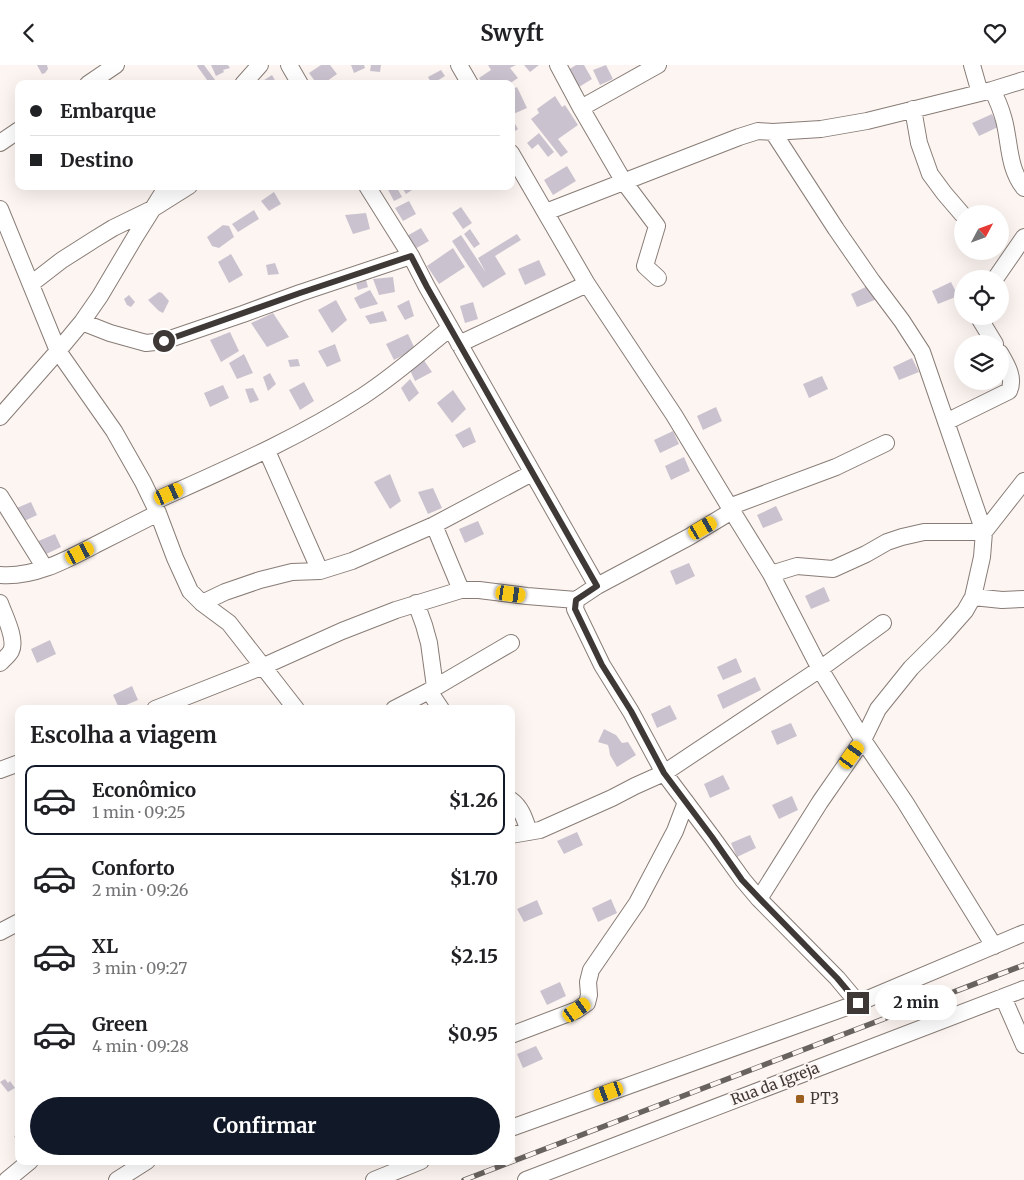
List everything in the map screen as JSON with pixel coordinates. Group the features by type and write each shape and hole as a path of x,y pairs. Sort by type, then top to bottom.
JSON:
{"street":[{"path":"94,80 116,65"},
{"path":"247,80 260,65"},
{"path":"289,65 298,80"},
{"path":"459,65 468,80"},
{"path":"558,65 624,182 657,226 646,266 658,279"},
{"path":"581,108 658,65"},
{"path":"972,65 986,91 996,99 1004,120 1011,162 1024,188"},
{"path":"546,212 758,131 820,129 867,121 1024,80"},
{"path":"913,109 919,143 930,174 954,205"},
{"path":"760,899 820,802 863,740 878,709 911,668 965,611 973,597 982,557 984,532 922,352 836,229 773,132"},
{"path":"0,143 15,133"},
{"path":"515,160 588,284 674,415 771,574 820,669 863,740 905,802 994,946"},
{"path":"0,417 82,322 165,190"},
{"path":"31,284 62,260 112,228 183,190"},
{"path":"370,190 411,256 597,586"},
{"path":"1,216 58,351 114,431 143,482 190,591 202,603 229,623 293,705"},
{"path":"1009,250 1024,237"},
{"path":"82,322 110,333 146,343 164,341 411,256"},
{"path":"459,344 588,284"},
{"path":"0,575 11,576 46,568 65,561 155,508 315,425 363,396 400,369 450,328"},
{"path":"946,422 1009,391 1012,385 1009,372"},
{"path":"165,705 264,666 342,631 416,603 461,590 479,590 576,600 597,586 689,537 731,509 836,467 886,443"},
{"path":"267,451 320,571"},
{"path":"202,603 225,592 260,580 292,573 320,571 352,561 434,525 532,473"},
{"path":"984,532 1024,481"},
{"path":"0,497 46,568"},
{"path":"434,525 461,590"},
{"path":"771,574 797,566 833,569 887,542 924,532 984,532"},
{"path":"973,597 1002,600 1024,599"},
{"path":"576,600 575,609 578,618 602,665 631,711 664,773 742,880 837,978 858,1003"},
{"path":"0,603 9,625 13,648 0,663"},
{"path":"416,603 429,643 432,689 439,705"},
{"path":"515,834 540,829 566,819 664,773 820,669 883,623"},
{"path":"402,705 511,643"},
{"path":"0,770 15,764"},
{"path":"515,1033 577,1010 587,1003 589,995 588,982 591,970 637,903 675,831 686,802"},
{"path":"515,803 521,811 529,832"},
{"path":"0,932 15,925"},
{"path":"515,1127 858,1003 1024,933"},
{"name":"Rua da Igreja","path":"526,1180 543,1177 1024,989"},
{"path":"1003,997 1024,1045"},
{"path":"0,1168 6,1180 25,1165"},
{"path":"122,1178 142,1165"},
{"path":"374,1180 411,1165"}],"building":[{"path":"37,65 47,65 48,69 42,74"},
{"path":"204,65 215,80 207,80 197,66"},
{"path":"211,65 228,65 230,68 223,70 224,72 216,76"},
{"path":"321,65 330,65 337,74 329,80 314,80 309,73"},
{"path":"351,65 364,65 365,68 354,73"},
{"path":"371,65 381,65 380,72 370,71"},
{"path":"488,65 516,65 510,68 518,78 515,80 480,80 479,78 491,70"},
{"path":"524,65 539,65 530,72"},
{"path":"576,65 584,65 592,79 579,87 568,70"},
{"path":"606,65 613,79 600,85 593,70"},
{"path":"441,70 445,76 438,80 430,80 428,77"},
{"path":"272,75 275,80 264,80"},
{"path":"517,87 527,108 515,113 515,88"},
{"path":"555,96 562,107 565,105 578,125 558,139 568,152 561,157 531,119 539,113 537,109"},
{"path":"992,114 998,127 979,136 972,123"},
{"path":"539,133 554,152 548,157 538,144 532,149 527,143"},
{"path":"567,166 576,181 553,195 544,180"},
{"path":"388,190 398,190 402,197 394,201"},
{"path":"404,190 412,190 406,194"},
{"path":"274,192 281,204 269,211 261,201"},
{"path":"409,201 416,214 403,221 395,208"},
{"path":"461,207 472,223 463,229 452,213"},
{"path":"254,210 259,219 238,232 232,224"},
{"path":"366,213 370,229 353,234 345,215"},
{"path":"223,225 229,226 234,237 219,248 212,246 207,237"},
{"path":"421,228 429,241 413,250 405,237"},
{"path":"470,229 480,244 474,248 464,234"},
{"path":"517,234 521,240 495,256 506,274 483,288 452,241 461,235 486,273 478,258"},
{"path":"453,248 465,267 439,284 427,266"},
{"path":"231,254 243,275 229,283 218,262"},
{"path":"539,260 546,275 525,285 518,269"},
{"path":"275,263 279,274 268,275 266,265"},
{"path":"393,277 395,292 379,295 373,279"},
{"path":"366,280 368,287 358,290 356,284"},
{"path":"951,282 954,288 954,298 938,304 932,291"},
{"path":"870,285 877,299 857,307 851,294"},
{"path":"370,290 378,304 360,309 354,298"},
{"path":"159,292 169,301 163,313 148,300"},
{"path":"129,295 135,302 131,307 127,305 124,299"},
{"path":"336,300 347,320 332,333 318,310"},
{"path":"409,300 414,316 405,320 397,306"},
{"path":"473,302 478,319 465,323 460,306"},
{"path":"383,311 387,321 370,324 365,316"},
{"path":"273,313 289,337 267,347 251,323"},
{"path":"230,332 239,351 221,362 210,340"},
{"path":"408,334 415,349 394,360 386,344"},
{"path":"335,344 341,361 327,367 318,351"},
{"path":"244,354 253,373 237,379 229,363"},
{"path":"912,358 919,372 899,380 893,367"},
{"path":"298,359 300,366 290,367 288,360"},
{"path":"423,359 432,372 415,381 409,368"},
{"path":"270,373 276,384 268,391 263,377"},
{"path":"822,376 828,389 809,398 803,384"},
{"path":"410,379 419,393 409,402 401,388"},
{"path":"304,382 314,401 300,410 289,390"},
{"path":"223,385 229,398 210,407 204,393"},
{"path":"253,388 259,400 250,403 245,389"},
{"path":"453,390 466,409 452,423 437,403"},
{"path":"716,407 722,421 703,430 697,416"},
{"path":"470,427 476,442 463,448 455,435"},
{"path":"673,431 679,444 660,453 654,440"},
{"path":"684,457 690,471 671,480 665,466"},
{"path":"390,474 401,501 390,509 374,482"},
{"path":"433,488 442,508 428,514 418,492"},
{"path":"31,502 37,515 18,524 12,510"},
{"path":"776,506 783,520 763,528 757,515"},
{"path":"478,521 484,534 465,543 459,529"},
{"path":"55,534 61,547 42,556 36,542"},
{"path":"689,563 695,576 676,585 670,571"},
{"path":"824,587 830,601 811,609 805,596"},
{"path":"50,640 56,654 37,663 31,649"},
{"path":"736,658 742,672 723,680 717,667"},
{"path":"755,677 761,690 723,709 717,695"},
{"path":"132,686 138,700 126,705 118,705 113,695"},
{"path":"670,705 677,719 657,728 651,714"},
{"path":"791,723 797,736 777,745 771,731"},
{"path":"604,729 616,735 622,743 628,742 636,755 617,767 610,755 608,745 598,742"},
{"path":"723,775 730,789 710,798 704,784"},
{"path":"792,796 798,810 779,819 772,805"},
{"path":"577,832 583,845 564,854 557,841"},
{"path":"750,835 756,848 737,857 731,843"},
{"path":"611,899 617,913 598,922 592,908"},
{"path":"537,900 543,914 524,922 517,909"},
{"path":"560,982 566,996 547,1005 540,991"},
{"path":"536,1046 543,1059 523,1068 517,1054"},
{"path":"5,1079 8,1083 10,1081 15,1088 8,1092 0,1082"}],"railway":[{"path":"515,1160 1024,965"},
{"path":"464,1180 503,1165"}],"place":[{"name":"PT3","path":"800,1099"}],"route":[{"path":"164,341 411,256 597,586 576,600 575,609 578,618 602,665 631,711 664,773 742,880 837,978 858,1003"}]}
